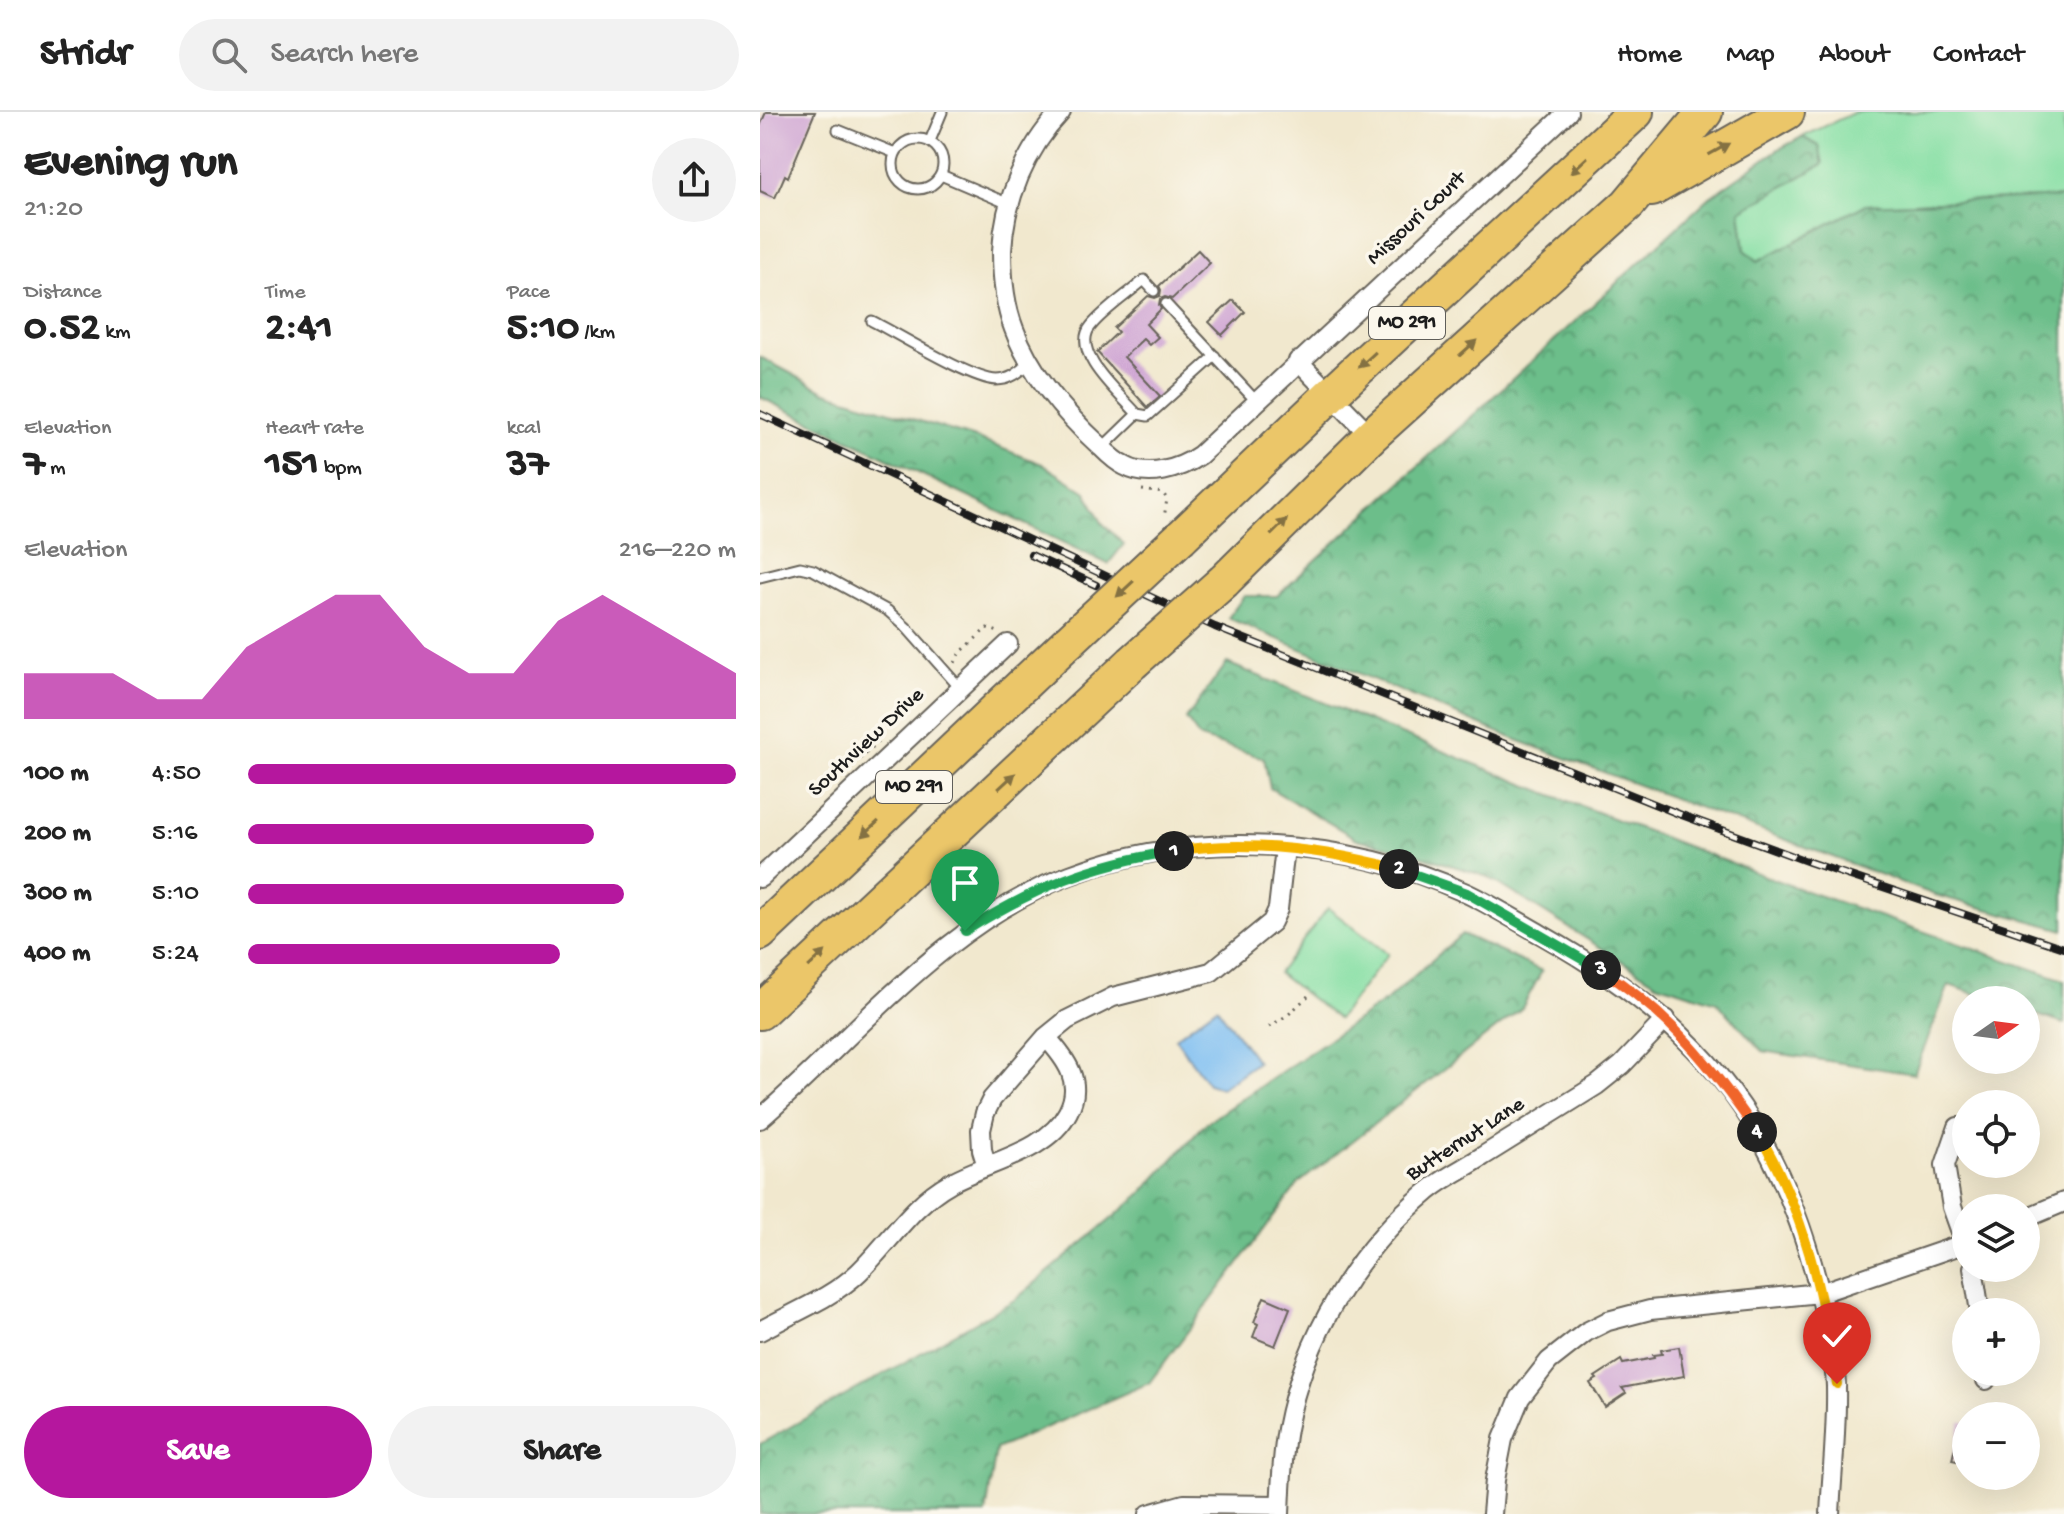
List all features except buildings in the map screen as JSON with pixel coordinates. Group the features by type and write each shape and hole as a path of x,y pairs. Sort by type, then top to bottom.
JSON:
{"highway":[{"name":"MO 291","path":"760,933 1069,641 1172,529 1331,394 1636,112"},
{"name":"MO 291","path":"760,1012 1132,663 1224,581 1371,436 1628,204 1705,112"},
{"path":"1628,204 1787,112"}],"street":[{"name":"Missouri Court","path":"1061,112 1035,146 1020,173 1009,204 1003,243 1004,284 1012,325 1030,363 1052,396 1102,448 1127,468 1161,471 1175,468 1200,455 1568,112"},
{"path":"1298,361 1371,436"},
{"name":"Southview Drive","path":"760,878 955,682 1008,644"},
{"path":"761,1115 965,931 1016,899 1086,870 1129,858 1186,849 1243,846 1285,848 1357,858 1413,873 1467,893 1617,980 1666,1019 1722,1079 1760,1136 1786,1192 1820,1293 1837,1384 1830,1514"},
{"path":"987,1166 981,1130 985,1113 992,1099 1046,1037 1067,1020 1113,997 1211,972 1272,922 1278,909 1285,848"},
{"name":"Butternut Lane","path":"1280,1509 1281,1469 1287,1427 1300,1380 1341,1290 1365,1255 1398,1218 1429,1190 1597,1085 1622,1065 1666,1019"},
{"path":"760,1331 858,1273 928,1198 953,1181 1017,1154 1061,1123 1069,1112 1074,1096 1071,1070 1065,1058 1046,1037"},
{"path":"1952,1145 1945,1165 1952,1207"},
{"path":"2040,1212 2064,1202"},
{"path":"1492,1514 1503,1439 1520,1398 1549,1361 1586,1332 1608,1321 1650,1310 1820,1293 1952,1249"},
{"path":"1149,1514 1184,1504 1280,1509"}],"lane":[{"path":"930,141 942,112"},
{"path":"838,130 895,153"},
{"path":"909,140 930,141 943,156 941,175 935,184 926,189 907,187 894,172 895,153 909,140"},
{"path":"941,175 1009,204"},
{"path":"1154,291 1144,280 1088,328 1084,344 1087,357 1137,414 1148,416 1215,356"},
{"path":"1166,304 1256,401"},
{"path":"872,321 973,374 997,380 1011,378 1030,363"},
{"path":"1102,448 1137,414"},
{"path":"760,577 800,567 813,570 888,611 955,682"}],"path":[{"path":"1142,490 1163,493 1167,499 1172,529"},
{"path":"955,682 959,654 987,628"},
{"path":"855,767 871,746 885,738"},
{"path":"1269,1027 1308,996"}],"green space":[{"path":"1855,112 2064,112 2064,197 1865,205 1758,261 1745,250 1740,211 1823,164 1819,146 1802,137"},
{"path":"1802,137 1819,146 1823,164 1740,211 1745,250 1758,261 1865,205 2064,197 2064,930 1935,895 1514,739 1228,618 1244,596 1277,596 1710,197 1777,150"},
{"path":"760,357 826,392 975,438 1042,464 1086,492 1102,523 1124,544 1108,564 760,397"},
{"path":"1227,663 1531,787 1786,884 2064,980 2064,1024 2040,1016 2040,986 1949,985 1914,1074 1762,1051 1717,1002 1657,983 1488,877 1357,839 1270,788 1264,758 1200,738 1186,719"},
{"path":"1328,908 1388,954 1338,1019 1278,973"},
{"path":"1462,934 1542,971 1522,1008 1299,1183 1149,1383 996,1449 986,1514 760,1514 760,1444 1016,1299 1141,1194 1205,1124 1388,999"}],"water":[{"path":"1217,1007 1257,1062 1221,1088 1208,1084 1175,1038"}],"railway":[{"path":"760,414 1215,627 1679,814 1809,862 2064,948"},
{"path":"1031,555 1096,585"}],"route":[{"path":"965,931 1016,899 1071,875 1129,858 1186,849 1243,846 1301,849 1357,858 1413,873 1467,893 1617,980 1666,1019 1722,1079 1760,1136 1786,1192 1820,1293 1837,1384"}]}
